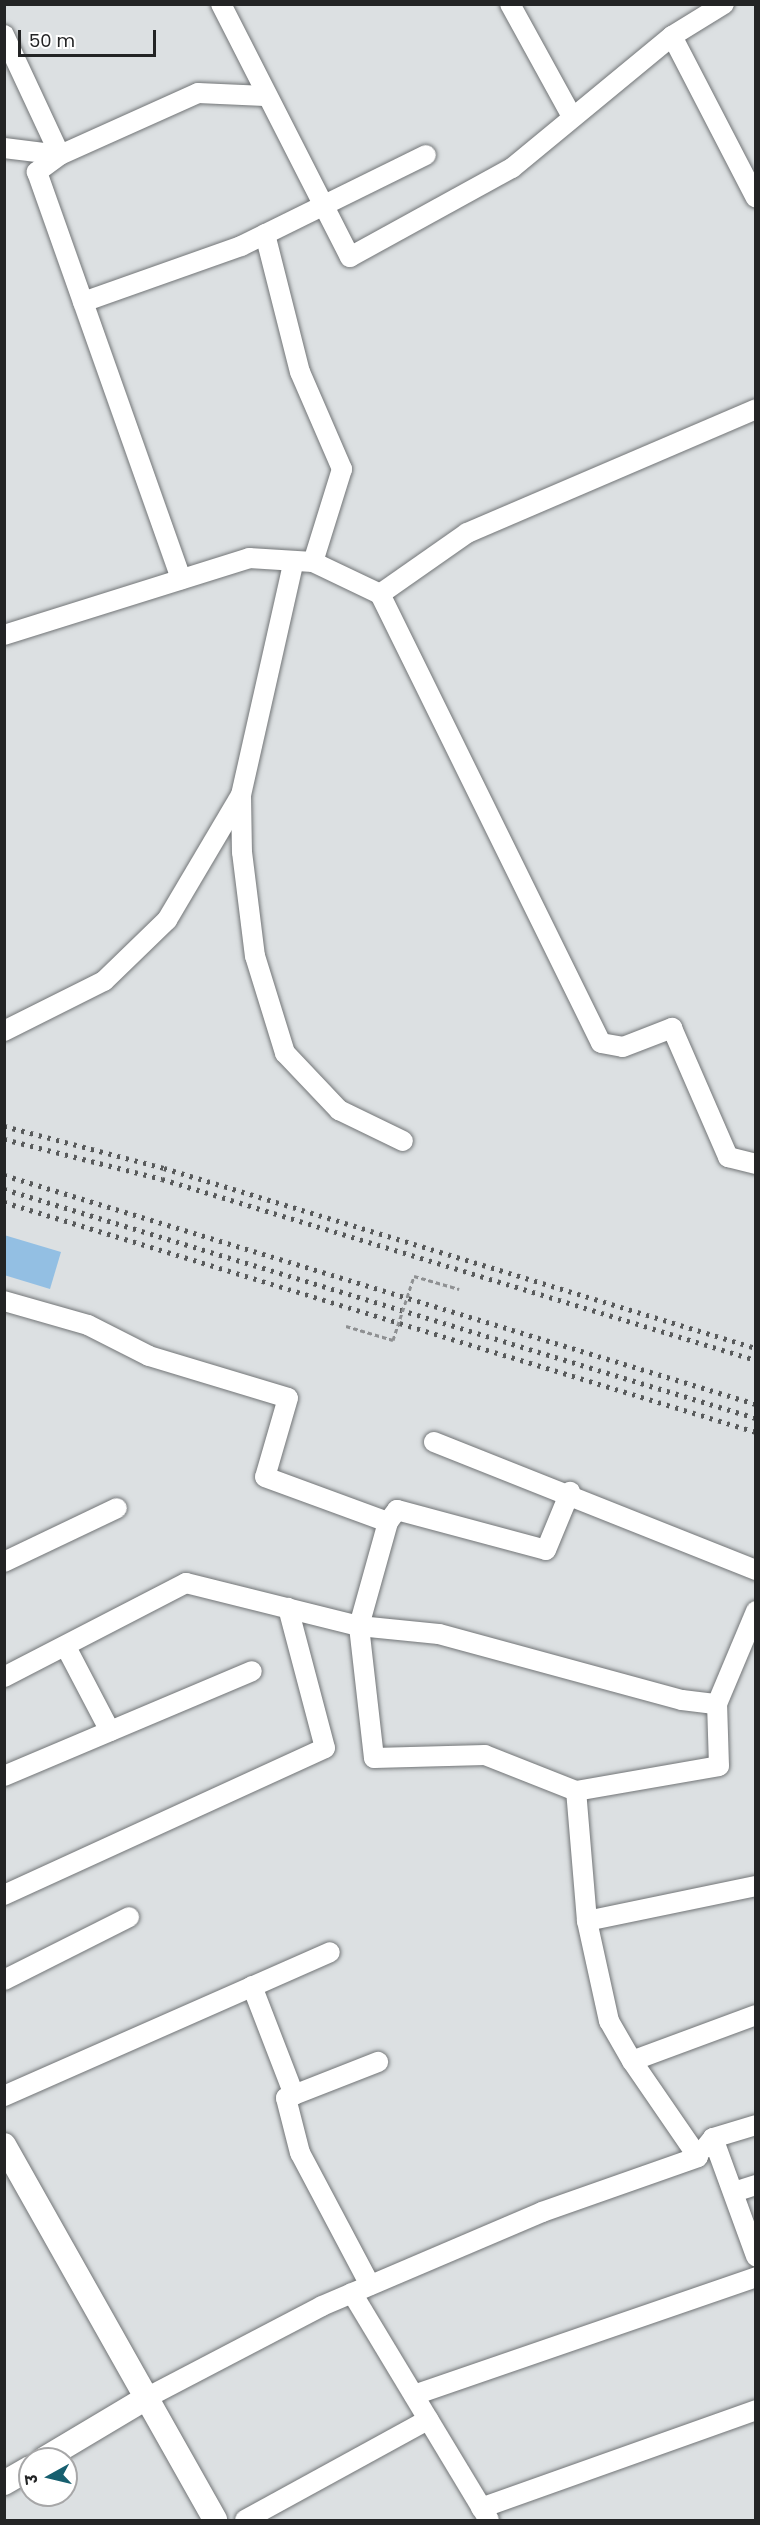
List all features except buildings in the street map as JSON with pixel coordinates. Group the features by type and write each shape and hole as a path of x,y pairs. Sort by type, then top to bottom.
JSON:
{"street":[{"path":"221,4 265,96 350,257 512,168 672,36 724,4"},
{"path":"510,4 572,117"},
{"path":"4,35 60,156"},
{"path":"672,36 756,198"},
{"path":"181,579 37,172 60,156 198,93 265,96"},
{"path":"4,148 60,156"},
{"path":"83,302 265,234 426,155"},
{"path":"265,234 300,372 342,469 313,562"},
{"path":"380,594 466,533 756,409"},
{"path":"4,635 249,558 293,565 313,562 380,594 601,1042 623,1047 672,1028 728,1156 756,1164"},
{"path":"293,565 241,795 242,852 255,956 285,1053 339,1110 403,1141"},
{"path":"4,1031 104,981 128,962 167,920 241,795"},
{"path":"4,1301 88,1325 149,1356 288,1398 265,1477 388,1522"},
{"path":"434,1442 570,1491 756,1570"},
{"path":"570,1491 546,1550 397,1510 388,1522 359,1626 374,1758 485,1755 576,1791 718,1766 717,1704 756,1611"},
{"path":"4,1562 117,1508"},
{"path":"4,1677 186,1583 359,1626 439,1634 682,1700 717,1704"},
{"path":"4,1895 325,1748 288,1608"},
{"path":"66,1647 110,1731"},
{"path":"4,1776 252,1671"},
{"path":"576,1791 587,1921 609,2020 632,2061 698,2157"},
{"path":"587,1921 756,1886"},
{"path":"4,1980 129,1917"},
{"path":"4,2096 330,1952"},
{"path":"252,1986 294,2095"},
{"path":"632,2061 756,2015"},
{"path":"378,2062 286,2098 300,2153 361,2289 414,2395 485,2514 756,2410"},
{"path":"64,2447 148,2397 361,2289 542,2212 698,2157 713,2138 756,2125"},
{"path":"713,2138 756,2256"},
{"path":"4,2145 148,2397 215,2520"},
{"path":"734,2192 756,2185"},
{"path":"414,2395 756,2277"},
{"path":"245,2520 428,2420"},
{"path":"4,2483 18,2475"}],"path":[{"path":"346,1326 393,1340 414,1276 459,1289"}],"railway":[{"path":"4,1126 164,1168 756,1348"},
{"path":"4,1139 162,1179 756,1360"},
{"path":"4,1175 756,1404"},
{"path":"4,1189 756,1418"},
{"path":"4,1202 756,1432"}]}
